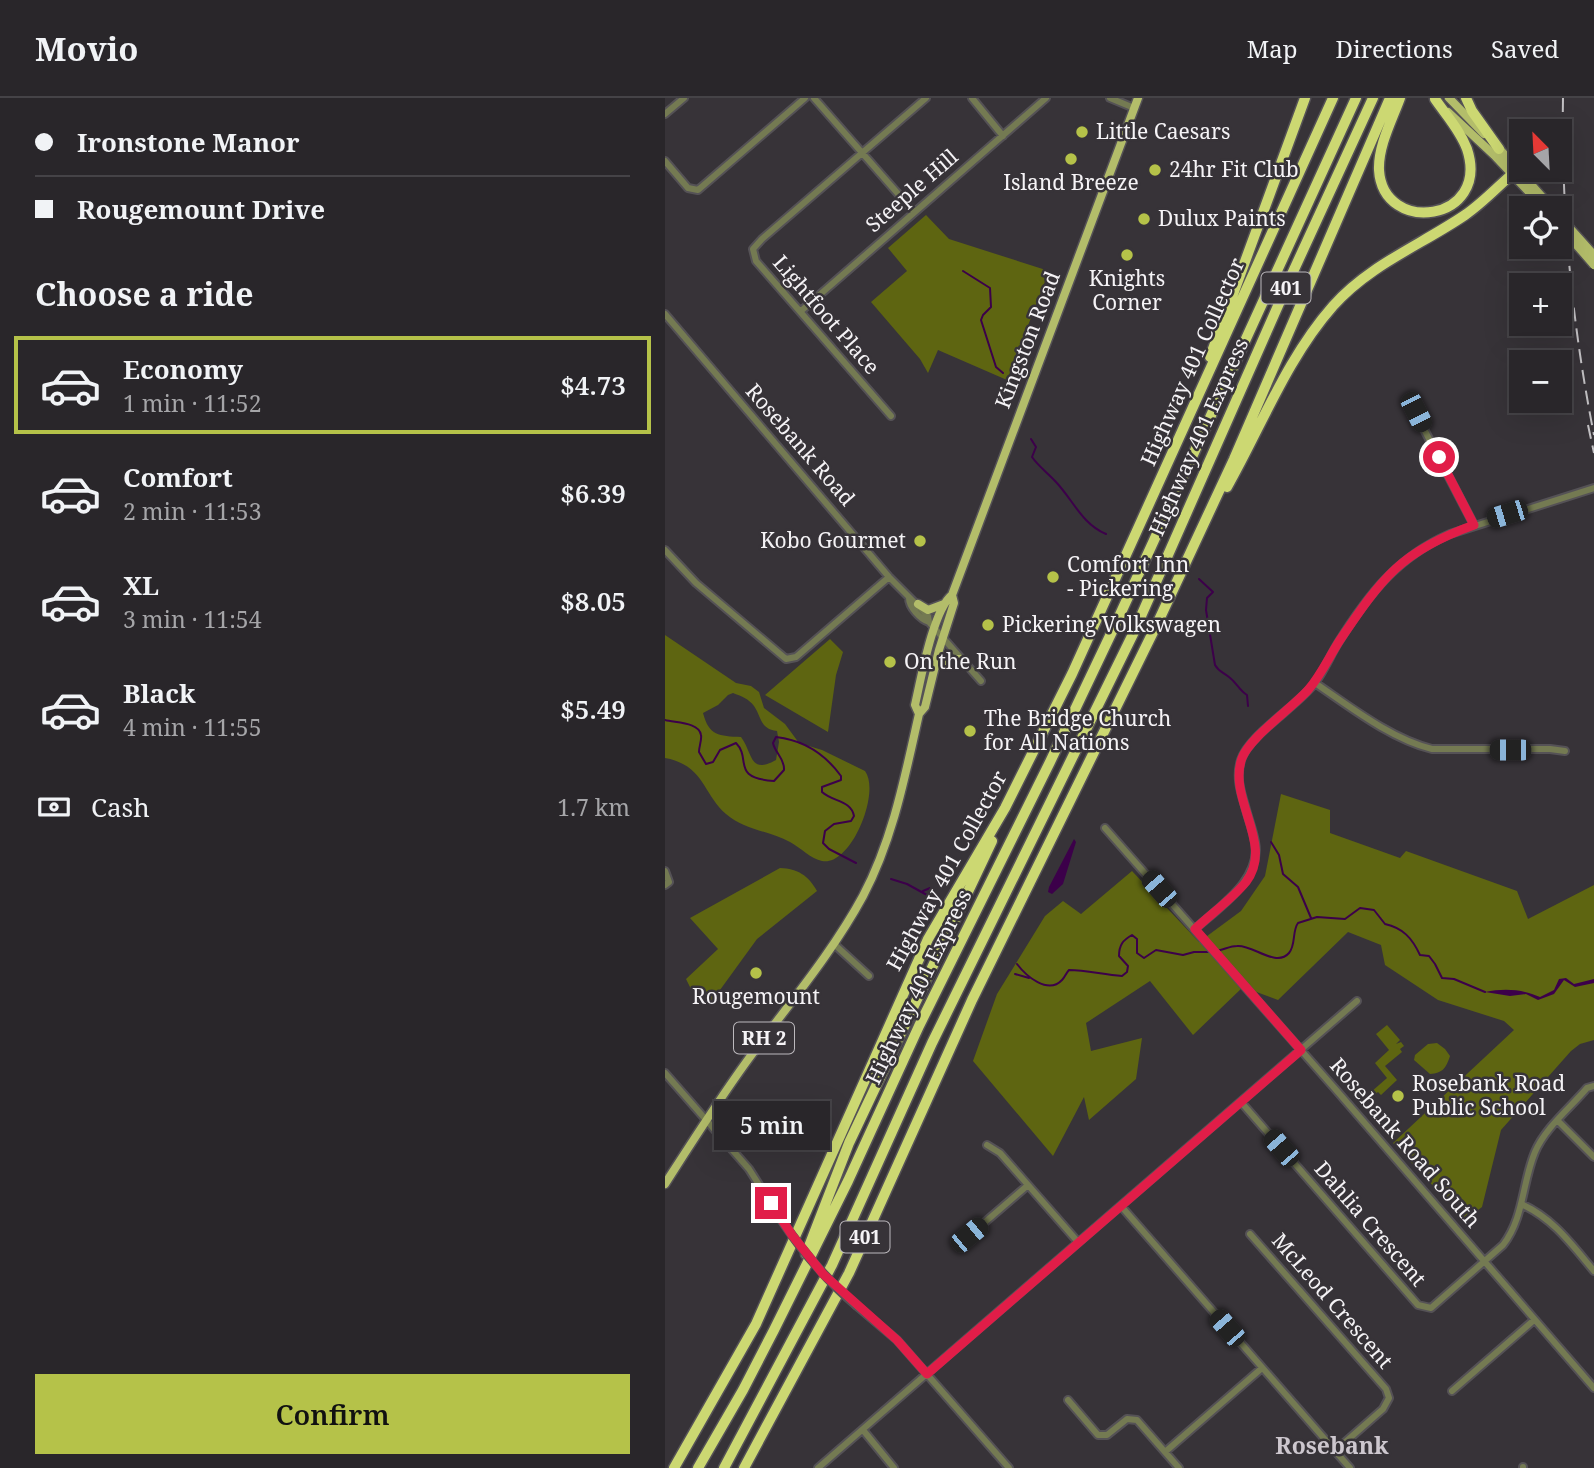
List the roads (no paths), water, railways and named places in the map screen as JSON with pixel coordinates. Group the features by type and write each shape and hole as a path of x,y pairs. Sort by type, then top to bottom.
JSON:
{"highway":[{"path":"1196,402 1222,320 1305,98"},
{"name":"Highway 401 Collector","path":"674,1468 756,1324 928,939 1005,808 1072,674 1333,98"},
{"name":"Highway 401 Express","path":"698,1468 743,1390 848,1181 919,1026 990,886 1118,619 1356,98"},
{"name":"Highway 401 Express","path":"724,1468 832,1265 932,1042 1134,632 1373,98"},
{"name":"401","path":"744,1468 849,1273 972,1000 1193,548 1240,446 1390,98"},
{"path":"1400,98 1382,149 1379,169 1381,179 1389,195 1400,206 1423,213 1441,211 1453,204 1464,193 1470,174 1465,143 1434,99"},
{"path":"1466,98 1499,149"},
{"path":"1193,548 1292,364 1333,306 1384,262 1467,214 1509,177"},
{"path":"797,1280 812,1233 849,1143 984,860 1005,808"}],"main road":[{"name":"Kingston Road","path":"919,714 915,705 932,625 952,595 1138,98"},
{"path":"1449,98 1499,149 1509,163"},
{"path":"1434,99 1509,167"},
{"path":"1524,182 1537,196"},
{"path":"1572,231 1594,256"},
{"path":"1572,240 1594,265"},
{"name":"Kingston Road","path":"665,1184 706,1119 834,944 863,894 892,827 919,714 925,707 954,603 952,595"},
{"path":"918,604 929,610 944,604"},
{"path":"936,665 949,659 961,659"}],"street":[{"path":"665,114 684,98"},
{"path":"665,161 688,188 698,190 805,98"},
{"path":"814,98 914,212"},
{"path":"863,153 926,98"},
{"path":"972,98 1003,136"},
{"name":"Steeple Hill","path":"801,311 1047,98"},
{"path":"1110,98 1134,108"},
{"name":"Lightfoot Place","path":"863,153 753,249 756,261 891,416"},
{"name":"Rosebank Road","path":"665,314 889,577 918,604 932,625"},
{"path":"1416,412 1474,525"},
{"path":"1195,929 1247,880 1254,863 1256,844 1238,777 1242,758 1252,741 1288,712 1315,683 1344,635 1390,572 1427,544 1474,525 1594,488"},
{"path":"666,554 786,659 796,657 889,577"},
{"name":"Rosebank Road","path":"909,598 909,603 923,620 932,625 981,681"},
{"path":"1315,683 1402,739 1418,746 1440,750 1565,751"},
{"name":"Rosebank Road South","path":"1105,828 1594,1388"},
{"path":"665,871 669,882 665,885"},
{"path":"834,944 869,976"},
{"path":"818,1468 1357,1001"},
{"path":"665,1073 749,1169 817,1268 897,1340 1009,1468"},
{"path":"1485,1261 1509,1237 1536,1148 1587,1088 1594,1086"},
{"name":"Dahlia Crescent","path":"1241,1102 1419,1305 1431,1308 1485,1261"},
{"path":"1558,1121 1594,1157"},
{"path":"987,1144 1000,1153 1078,1242"},
{"path":"958,1240 969,1235 1028,1185"},
{"path":"1521,1203 1541,1214 1558,1229 1594,1271"},
{"path":"1121,1206 1350,1468"},
{"name":"McLeod Crescent","path":"1250,1234 1385,1389 1389,1398 1383,1409 1335,1451"},
{"path":"1452,1391 1534,1320"},
{"path":"1165,1452 1262,1368"},
{"path":"1068,1400 1098,1435 1107,1435 1127,1419 1137,1420 1179,1468"},
{"path":"863,1430 894,1468"}],"waterway":[{"path":"963,271 990,288 991,307 981,320 996,367 1003,373"},
{"path":"1031,439 1036,447 1032,457 1035,461 1062,489 1084,518 1106,534"},
{"path":"1199,579 1213,592 1207,598 1206,610 1215,665 1247,695 1248,706"},
{"path":"665,720 691,725 699,731 699,752 706,764 713,762 720,750 736,743 747,772 760,779 774,781 784,770 773,743 776,737 795,741 821,755 841,776 841,780 822,787 822,792 845,804 854,816 851,821 834,824 825,831 823,843 856,863"},
{"path":"1271,842 1279,855 1283,874 1298,887 1311,918"},
{"path":"891,879 927,895"},
{"path":"923,891 930,888"},
{"path":"1215,951 1243,946 1271,957 1284,957 1291,950 1298,923 1317,917 1345,919 1360,908 1374,910 1385,924 1406,935 1420,955 1429,956 1442,978 1454,979 1485,992"},
{"path":"1017,964 1026,974 1050,986 1062,980 1069,970 1122,976 1127,972 1128,966 1119,956 1120,949 1124,941 1132,935 1137,939 1137,953 1144,958 1156,950 1183,955 1210,952"},
{"path":"1015,974 1029,978"}],"railway":[{"path":"1563,98 1569,267 1594,435"},
{"path":"1588,425 1594,453"}],"place":[{"name":"Little Caesars","path":"1082,132"},
{"name":"Island Breeze","path":"1071,159"},
{"name":"24hr Fit Club","path":"1155,170"},
{"name":"Dulux Paints","path":"1144,219"},
{"name":"Knights Corner","path":"1127,255"},
{"name":"Kobo Gourmet","path":"920,541"},
{"name":"Comfort Inn - Pickering","path":"1053,577"},
{"name":"Pickering Volkswagen","path":"988,625"},
{"name":"On the Run","path":"890,662"},
{"name":"The Bridge Church for All Nations","path":"970,731"},
{"name":"Rougemount","path":"756,973"},
{"name":"Rosebank Road Public School","path":"1398,1096"}],"district":[{"name":"Rosebank","path":"1332,1446"}]}
